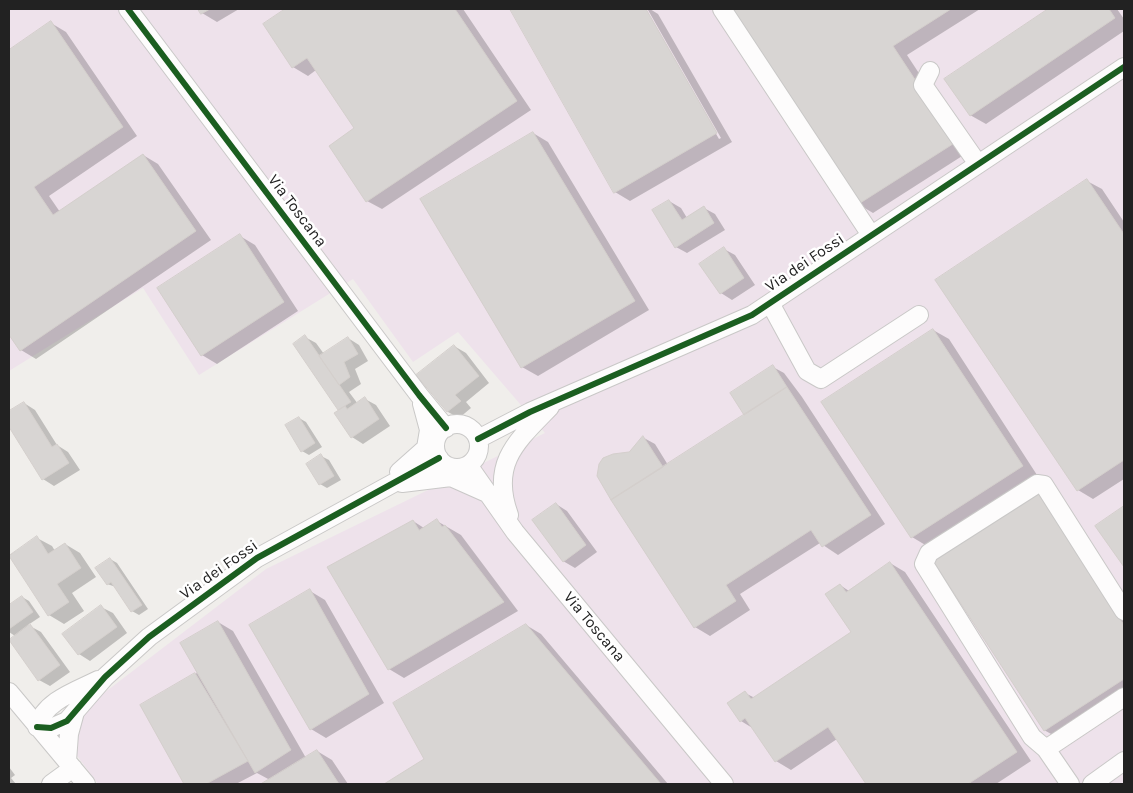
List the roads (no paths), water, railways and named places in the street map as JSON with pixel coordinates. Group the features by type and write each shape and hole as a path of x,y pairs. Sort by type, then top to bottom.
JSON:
{"street":[{"name":"Via Toscana","path":"128,9 419,395 446,428"},
{"path":"722,9 872,235"},
{"name":"Via dei Fossi","path":"478,439 556,401 752,315 1124,67"},
{"path":"930,71 923,85 978,164"},
{"path":"770,303 807,371 821,379 918,315"},
{"path":"384,486 426,448 429,430 427,415 419,395"},
{"path":"516,532 503,498 503,474 510,451 556,401"},
{"path":"452,425 464,426 475,433 478,439 479,451 473,462 468,466 455,468 443,463 436,451 437,438 446,428 452,425"},
{"name":"Via dei Fossi","path":"105,677 59,699 44,712 37,727 51,728 59,726 76,712 105,677 149,637 257,558 384,486 439,458"},
{"name":"Via Toscana","path":"468,466 516,532 724,784"},
{"path":"384,486 451,477 487,494"},
{"path":"1070,784 1046,749 1032,737 924,564 930,552 1037,484 1044,485 1124,611"},
{"path":"1046,749 1124,697"},
{"path":"15,698 86,784"},
{"name":"Via dei Fossi","path":"15,698 59,699"},
{"name":"Via dei Fossi","path":"70,764 69,734 76,712"},
{"path":"1092,784 1124,761"},
{"path":"51,784 70,764"}]}
